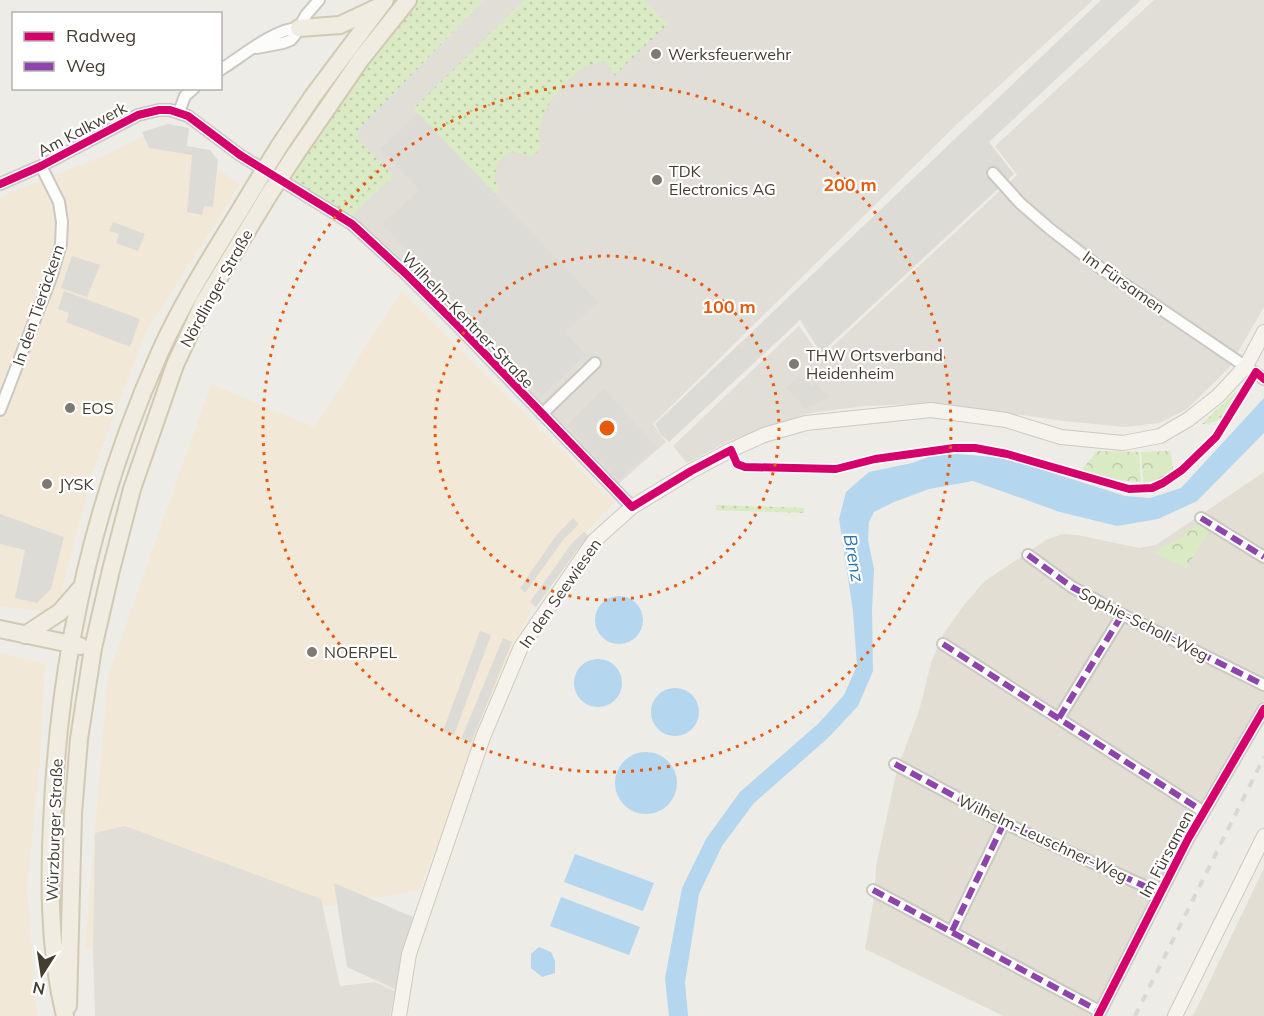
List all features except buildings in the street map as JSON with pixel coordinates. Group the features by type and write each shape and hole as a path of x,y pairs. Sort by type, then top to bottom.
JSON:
{"main road":[{"name":"Nördlinger Straße","path":"71,644 81,589 113,473 134,413 161,350 199,278 261,191 295,156 361,59 408,0"},
{"path":"299,28 340,25 383,3"},
{"name":"Nördlinger Straße","path":"93,648 132,489 170,376 203,304 261,191 280,145 313,96 383,3"},
{"path":"25,635 60,612 81,589"},
{"path":"0,629 93,648"},
{"name":"Würzburger Straße","path":"66,1016 58,990 54,955 52,829 59,722 71,644"},
{"name":"Würzburger Straße","path":"66,1016 76,776 93,648"}],"street":[{"path":"222,69 254,49 284,43 295,35 306,15 319,0"},
{"path":"179,112 185,96 192,90"},
{"name":"Am Kalkwerk","path":"0,184 103,135 138,115 159,110 179,112"},
{"name":"Wilhelm-Kentner-Straße","path":"179,112 196,120 240,155 352,224 459,327 632,507"},
{"name":"In den Tieräckern","path":"0,410 48,285 61,244 62,222 59,202 41,166"},
{"name":"Im Fürsamen","path":"993,173 1020,204 1058,236 1099,267 1264,379"},
{"name":"In den Seewiesen","path":"399,1016 409,954 483,737 521,647 594,541 632,507 731,450 764,435 806,423 931,410 1006,420 1061,437 1122,443 1160,436 1189,419 1218,396 1246,366 1264,332"},
{"path":"542,414 595,363"},
{"path":"1201,518 1264,557"},
{"name":"Sophie-Scholl-Weg","path":"1028,555 1072,587 1122,615 1264,685"},
{"path":"1059,718 1122,615"},
{"path":"943,644 1204,812"},
{"name":"Im Fürsamen","path":"1098,1013 1204,812 1264,709"},
{"name":"Wilhelm-Leuschner-Weg","path":"895,764 1004,823 1160,893"},
{"path":"952,932 1004,823"},
{"path":"1175,1016 1264,836"},
{"path":"873,890 1098,1013"}],"shaded area":[{"path":"484,0 1093,0 957,124 653,424 666,442 617,485 387,246 351,216 393,176 360,142 357,132"},
{"path":"1101,0 1141,0 989,142 1014,174 821,353 800,320 669,442 662,436 655,424"},
{"path":"1154,0 1264,0 1264,307 1228,369 1187,409 1160,423 1125,427 935,403 865,406 809,413 731,440 687,463 673,446 799,326 821,357 1017,175 995,146"},
{"path":"418,113 598,302 565,333 586,355 541,396 382,224 420,190 380,149"},
{"path":"168,124 189,128 187,146 210,150 218,160 213,207 204,206 202,215 187,212 192,155 149,148 142,132"},
{"path":"158,129 240,184 145,334 92,474 56,613 0,606 0,197 103,156"},
{"path":"113,222 145,234 138,251 116,243 119,234 109,231"},
{"path":"72,256 100,265 87,297 61,288"},
{"path":"64,291 140,319 130,347 66,322 69,313 58,309"},
{"path":"402,291 614,503 573,545 531,609 419,890 85,949 108,676 211,384 314,427"},
{"path":"799,376 811,387 816,383 830,397 805,408 786,388"},
{"path":"604,389 657,447 619,480 567,426"},
{"path":"1264,472 1264,700 1203,802 1193,824 1194,836 1105,1016 1003,1016 865,949 875,892 876,866 897,770 919,711 931,663 942,636 964,605 985,581 1046,540 1062,534 1078,535 1139,548 1156,545"},
{"path":"0,514 64,537 51,589 37,603 15,598 25,550 0,544"},
{"path":"573,518 579,524 563,540 525,593 520,588 555,537"},
{"path":"584,532 590,537 578,549 536,607 530,602 572,543"},
{"path":"480,631 491,635 454,735 443,731"},
{"path":"503,638 512,642 471,743 461,739"},
{"path":"0,653 45,664 40,759 27,889 37,1016 0,1016"},
{"path":"125,826 321,899 340,986 375,982 395,991 390,1016 95,1016 93,952 95,833"},
{"path":"1264,868 1264,1016 1192,1016 1195,1012"},
{"path":"334,883 413,917 399,991 347,967"}],"green space":[{"path":"416,0 484,0 360,128 357,133 360,141 393,176 351,216 288,179 333,108"},
{"path":"524,0 644,0 668,24 614,76 606,62 596,63 566,82 551,100 542,120 540,149 532,157 512,152 498,162 494,178 499,190 495,195 413,109"},
{"path":"1237,391 1234,403 1226,414 1214,422 1202,424"},
{"path":"1097,451 1139,452 1141,482 1117,480 1081,471"},
{"path":"1170,451 1174,473 1162,479 1143,483 1141,452"},
{"path":"716,505 804,508 804,513 716,510"},
{"path":"1199,522 1211,529 1186,568 1153,552 1180,538"}],"water":[{"name":"Brenz","path":"1264,398 1264,433 1197,501 1158,519 1117,526 1060,512 973,481 929,489 874,512 869,522 868,540 874,569 873,671 858,706 828,738 754,803 722,846 699,894 685,982 688,1016 669,1016 665,978 682,888 706,839 740,792 819,723 844,695 857,666 853,611 839,519 846,492 869,472 912,463 934,455 957,454 1006,458 1125,496 1150,498 1181,488"},
{"path":"614,596 624,596 636,603 643,615 643,625 636,637 624,644 614,644 599,633 595,625 595,615 606,600"},
{"path":"593,659 603,659 615,666 622,678 622,688 615,700 603,707 593,707 578,696 574,688 574,678 585,663"},
{"path":"670,688 680,688 692,695 699,707 699,717 692,729 680,736 670,736 655,725 651,717 651,707 662,692"},
{"path":"640,752 652,752 668,761 675,771 677,783 675,795 668,805 652,814 640,814 629,809 620,800 615,789 615,777 620,766 629,757"},
{"path":"575,854 654,883 643,911 564,882"},
{"path":"561,897 640,927 629,955 550,926"},
{"path":"539,947 551,952 555,961 555,973 542,977 531,968 531,954"}],"railway":[{"path":"1135,1016 1264,757"}],"marked path":[{"path":"1201,518 1264,557"},
{"path":"1028,555 1072,587 1119,613 1264,685"},
{"path":"1059,718 1122,615"},
{"path":"943,644 1204,812"},
{"path":"895,764 1004,823 1160,893"},
{"path":"952,931 1004,823"},
{"path":"873,890 1099,1011"}],"cycle path":[{"path":"0,184 41,166 138,115 170,110 188,116 240,155 352,224 459,327 632,507 731,450 737,464 745,467 836,469 875,459 954,448 975,448 1007,454 1129,489 1152,488 1182,470 1216,437 1256,372 1264,379"},
{"path":"1098,1016 1188,839 1264,709"}],"place":[{"name":"Werksfeuerwehr","path":"656,54"},
{"name":"TDK Electronics AG","path":"657,180"},
{"name":"THW Ortsverband Heidenheim","path":"794,364"},
{"name":"EOS","path":"70,408"},
{"name":"JYSK","path":"47,484"},
{"name":"NOERPEL","path":"312,652"}]}
